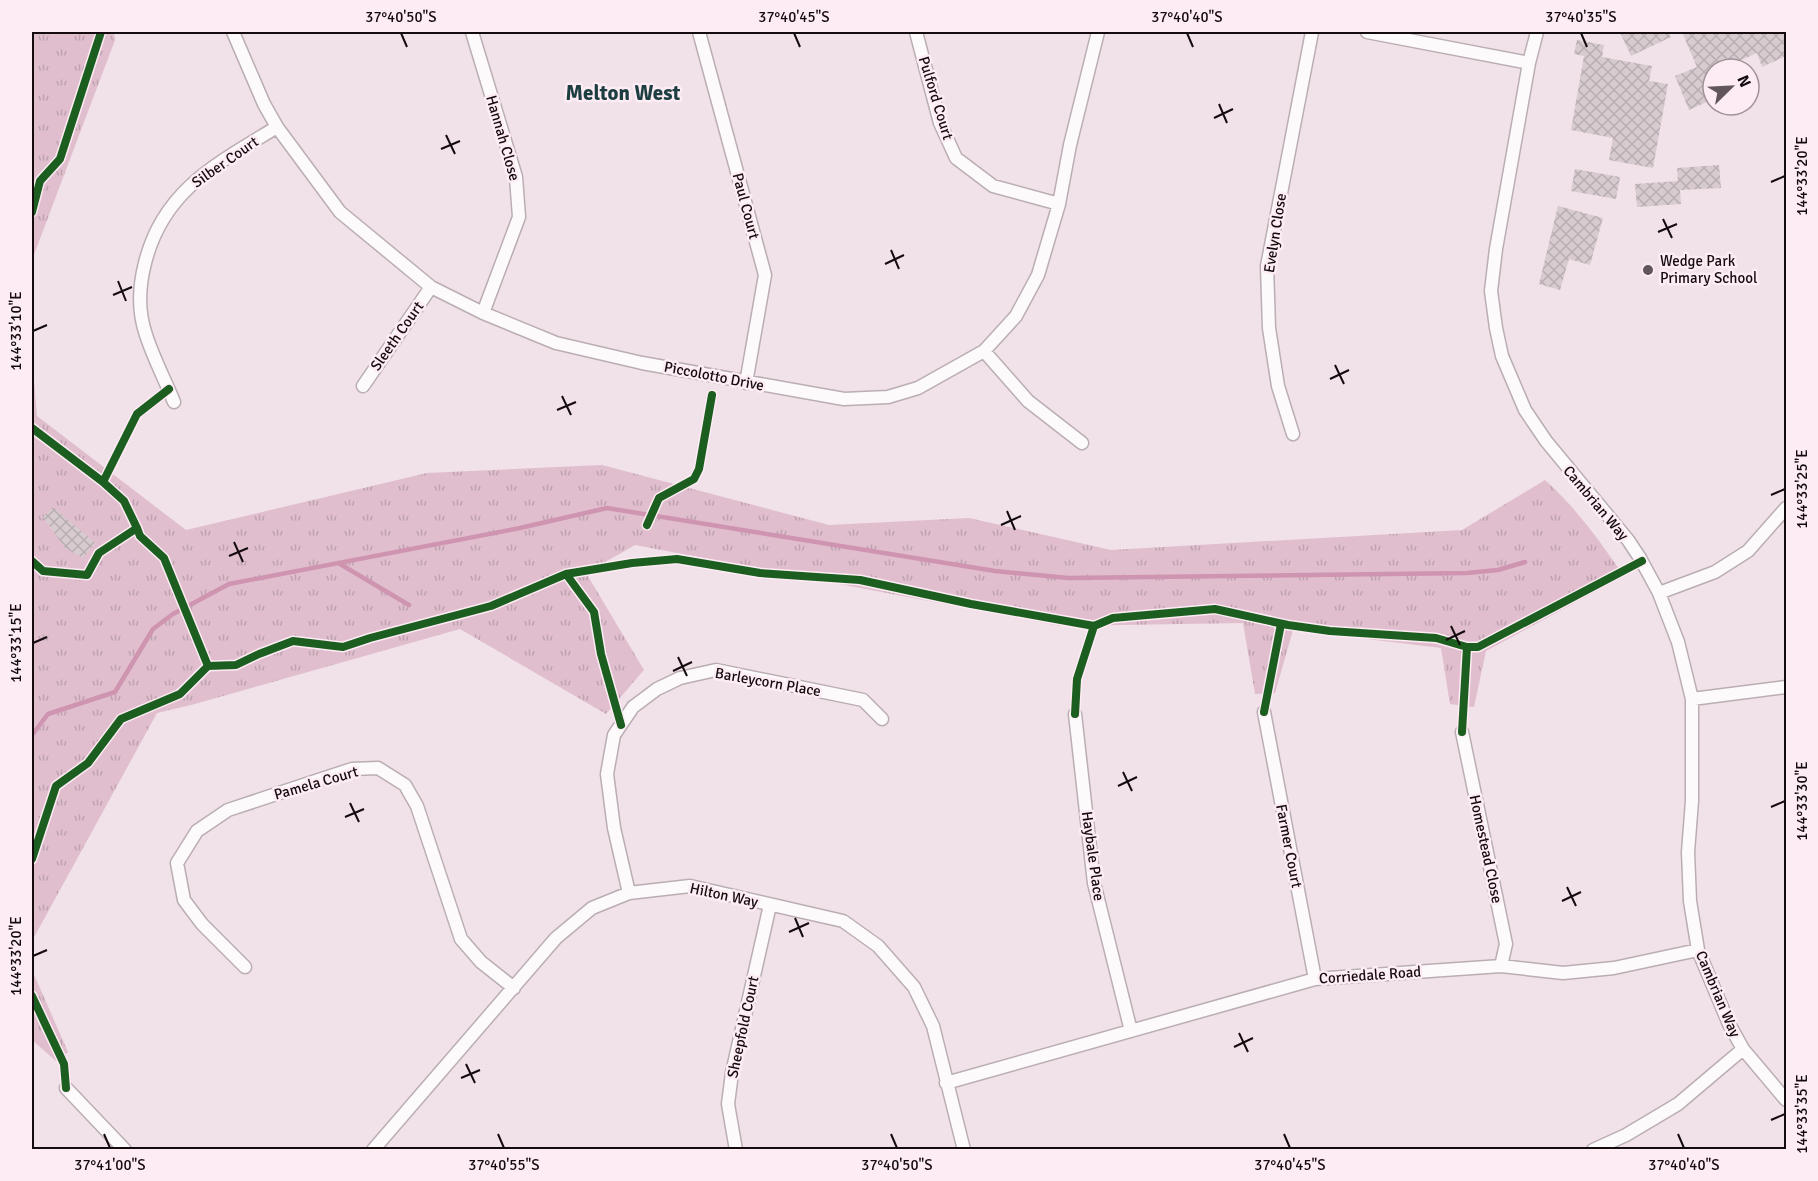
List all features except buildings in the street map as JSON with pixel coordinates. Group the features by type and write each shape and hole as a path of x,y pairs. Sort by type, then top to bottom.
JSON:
{"street":[{"name":"Piccolotto Drive","path":"233,32 264,104 277,127 340,212 431,287 483,313 556,343 642,363 844,399 888,397 918,388 984,351 1016,316 1038,275 1059,204 1070,145 1098,32"},
{"name":"Hannah Close","path":"471,32 516,177 519,217 483,313"},
{"name":"Paul Court","path":"699,32 765,275 746,383"},
{"name":"Pulford Court","path":"916,32 940,123 956,158 993,186 1059,204"},
{"name":"Evelyn Close","path":"1293,434 1278,386 1269,328 1267,266 1312,32"},
{"path":"1367,32 1529,63"},
{"name":"Cambrian Way","path":"1537,32 1529,63 1496,249 1491,291 1502,356 1525,410 1546,441 1628,540 1659,593 1678,642 1692,699 1692,801 1688,852 1690,901 1698,950 1743,1049 1786,1100"},
{"name":"Silber Court","path":"174,402 145,333 140,304 141,276 149,245 164,215 188,187 217,164 277,127"},
{"name":"Sleeth Court","path":"363,386 431,287"},
{"path":"984,351 1028,401 1082,443"},
{"path":"1659,593 1715,572 1748,551 1786,508"},
{"name":"Barleycorn Place","path":"629,893 614,828 607,774 614,735 633,707 657,689 680,678 716,670 863,700 882,719"},
{"path":"1692,699 1786,687"},
{"name":"Farmer Court","path":"1264,712 1315,979"},
{"name":"Haybale Place","path":"1075,714 1094,884 1131,1031"},
{"name":"Homestead Close","path":"1462,732 1506,944 1501,966"},
{"name":"Pamela Court","path":"245,967 202,924 184,900 177,863 197,831 228,810 352,770 378,768 405,785 417,806 461,939 481,962 514,988"},
{"name":"Hilton Way","path":"373,1149 555,938 592,908 629,893 690,886 843,921 878,946 914,987 933,1026 964,1149"},
{"name":"Sheepfold Court","path":"736,1149 728,1104 732,1073 770,905"},
{"name":"Corriedale Road","path":"946,1083 1315,979 1501,966 1563,973 1614,968 1698,950"},
{"path":"1593,1149 1626,1135 1678,1104 1743,1049"},
{"path":"66,1088 125,1149"}],"green space":[{"path":"32,32 114,32 115,40 32,260"},
{"path":"32,357 37,416 186,530 427,473 602,465 829,525 969,518 1111,550 1462,530 1545,480 1596,537 1624,576 1486,651 1474,707 1450,704 1441,648 1293,630 1275,693 1255,694 1243,623 1060,626 635,545 586,573 644,670 606,714 460,629 157,713 32,941"},
{"path":"32,970 68,1052 56,1061 32,1040"}],"waterway":[{"path":"32,735 48,714 115,692 153,629 173,614 229,584 520,528 607,508 995,571 1068,578 1467,573 1498,570 1525,562"},
{"path":"340,564 409,605"}],"cycle path":[{"path":"32,212 40,181 60,159 101,32"},
{"path":"103,482 137,414 169,389"},
{"path":"647,525 659,498 694,479 699,469 712,395"},
{"path":"32,428 103,482 124,501 137,528"},
{"path":"32,561 43,571 87,575 99,553 137,528 140,536 164,558 208,666"},
{"path":"621,725 601,654 594,612 566,574 632,563 677,559 760,573 860,580 971,604 1094,626 1113,618 1215,609 1288,625 1330,631 1436,638 1467,647 1478,647 1642,561"},
{"path":"32,859 56,786 88,763 121,719 180,694 208,666 236,665 293,641 343,647 491,606 566,574"},
{"path":"1264,712 1281,624"},
{"path":"1075,714 1077,679 1094,626"},
{"path":"1462,732 1467,647"},
{"path":"32,996 64,1064 66,1088"}],"place":[{"name":"Wedge Park Primary School","path":"1648,270"}],"district":[{"name":"Melton West","path":"623,93"}]}
